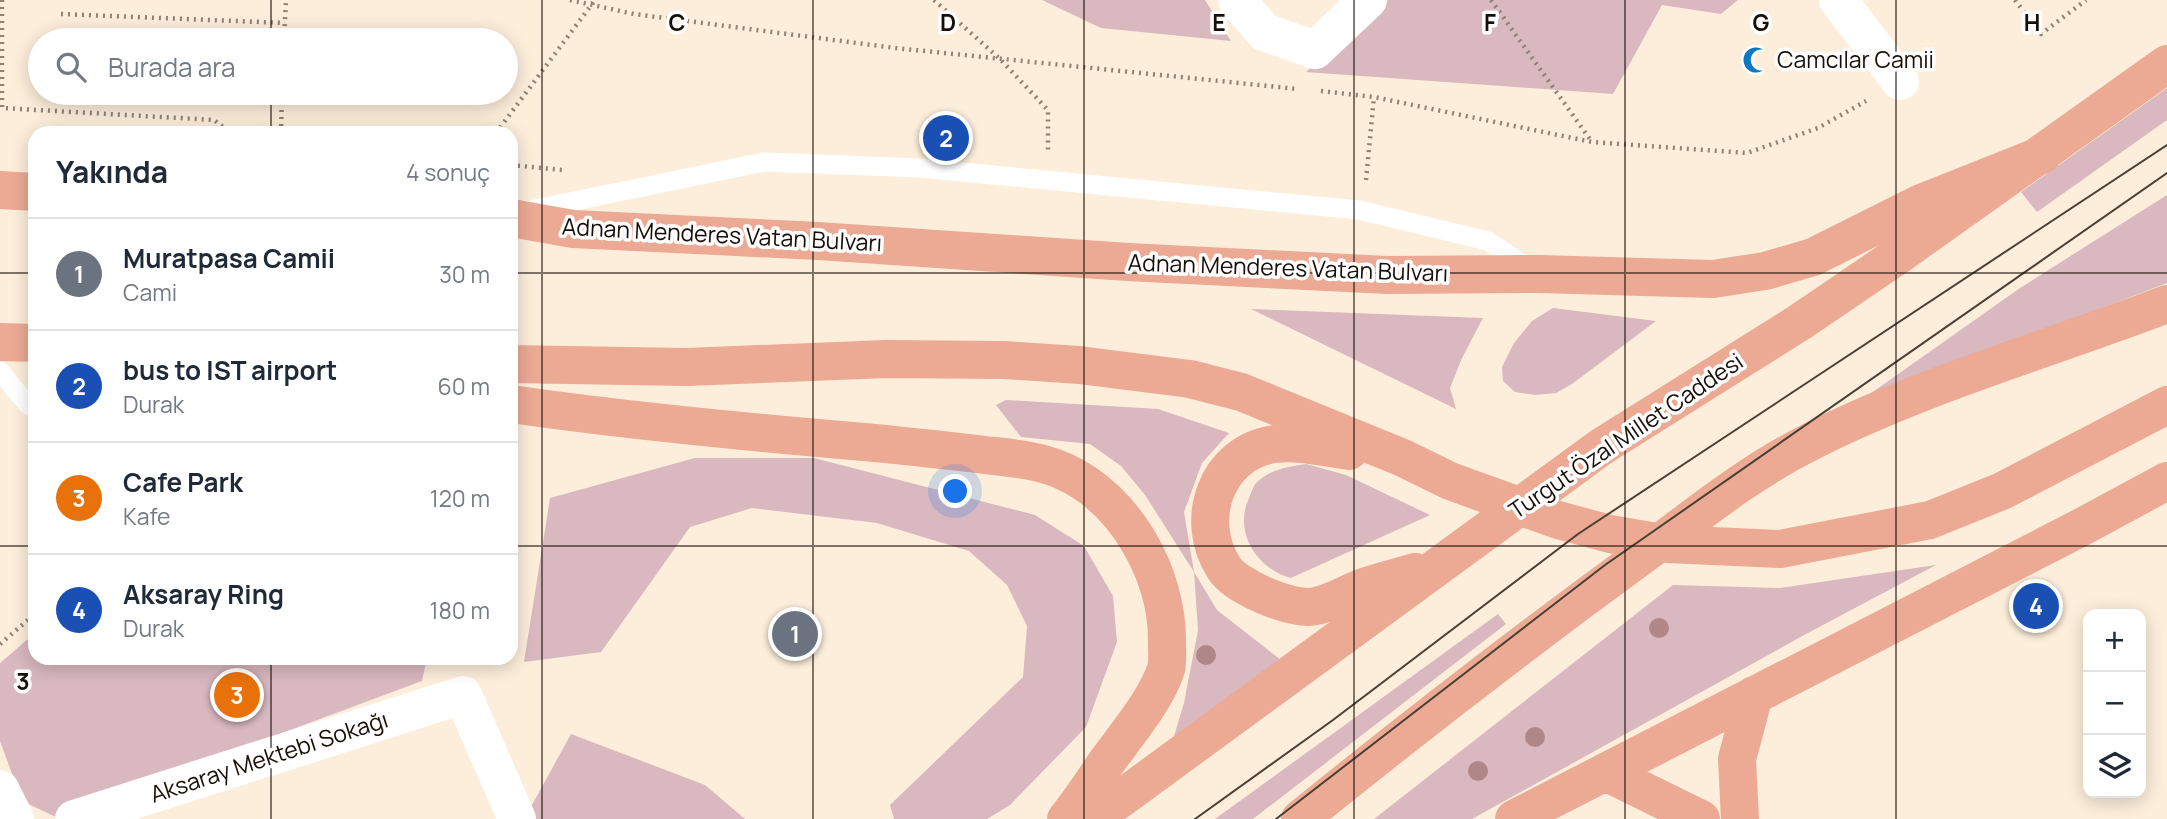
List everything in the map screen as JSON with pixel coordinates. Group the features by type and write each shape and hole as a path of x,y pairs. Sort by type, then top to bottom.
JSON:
{"main road":[{"name":"Turgut Özal Millet Caddesi","path":"1093,819 1601,447 1800,321 2042,155 2167,64"},
{"name":"Adnan Menderes Vatan Bulvarı","path":"518,217 573,229 818,241 1128,262 1387,275 1539,274 1713,279 1765,271 1813,257 1919,204 2042,155"},
{"path":"1300,819 1424,719 1595,590 1766,467 1845,425 1963,378 2167,304"},
{"path":"0,342 28,343"},
{"path":"518,363 686,367 897,359 1004,360 1091,366 1190,379 1241,392 1403,458 1450,481 1558,520 1610,534 1668,544 1780,549 1930,520 2002,491 2167,405"},
{"path":"518,405 603,418 928,448 1023,460 1060,470 1083,481 1108,501 1131,531 1148,560 1161,589 1167,625 1167,668 1129,734 1083,800 1066,819"},
{"path":"1403,458 1308,445 1276,444 1252,450 1232,464 1213,494 1210,519 1213,544 1225,570 1250,588 1289,606 1312,607 1365,587 1437,566"},
{"path":"1514,819 2167,481"},
{"path":"1740,819 1737,759 1754,695"},
{"path":"1605,772 1701,819"}],"street":[{"path":"1237,0 1264,32 1315,50 1368,0"},
{"path":"1838,0 1900,81"},
{"name":"Aksaray Mektebi Sokağı","path":"75,819 463,695 517,819"},
{"path":"0,789 15,819"}],"lane":[{"path":"518,215 764,162 920,168 1359,210 1488,241 1539,274"},
{"path":"0,371 28,405"}],"path":[{"path":"2,0 2,108 214,120 222,126"},
{"path":"285,28 286,0"},
{"path":"570,0 634,14 881,46 1305,90"},
{"path":"518,102 595,0"},
{"path":"934,0 1000,59 1048,110 1048,180"},
{"path":"1491,0 1592,142"},
{"path":"2015,0 2041,34 2086,0"},
{"path":"61,14 285,23"},
{"path":"1318,91 1374,97 1592,142 1747,153 1818,128 1900,81"},
{"path":"1359,210 1367,175 1374,97"},
{"path":"281,126 282,105"},
{"path":"500,126 516,105"},
{"path":"0,644 28,620"}],"shaded area":[{"path":"1042,0 1205,0 1231,41 1101,28"},
{"path":"1388,0 1738,0 1721,14 1662,5 1613,94 1306,72"},
{"path":"2167,88 2167,120 2037,212 2021,192"},
{"path":"2167,195 2167,283 1860,401 2020,288"},
{"path":"1553,308 1656,321 1556,393 1535,395 1515,392 1503,381 1502,367 1514,343 1532,321"},
{"path":"1251,309 1483,318 1450,388 1456,409"},
{"path":"1006,400 1158,409 1229,433 1202,463 1184,512 1194,572 1145,495 1121,466 1090,444 1021,437 996,405"},
{"path":"695,458 814,458 1035,515 1084,546 1113,596 1117,642 1086,727 1010,805 987,819 894,819 890,805 1023,677 1027,626 1007,585 969,551 877,523 752,508 690,527 601,652 524,662 550,498"},
{"path":"1306,464 1346,475 1430,515 1291,578 1268,566 1251,547 1244,524 1245,511 1254,486 1261,478 1280,469"},
{"path":"1936,565 1472,819 1374,819 1673,585 1780,588"},
{"path":"1194,572 1217,610 1281,660 1172,743 1184,703 1198,630"},
{"path":"1498,614 1506,624 1253,819 1215,819"},
{"path":"28,639 28,665 425,665 422,681 56,817 22,801 0,741 0,663"},
{"path":"571,734 705,785 745,819 530,819 527,814"}],"tram line":[{"path":"1195,819 1333,720 1578,534 2167,145"},
{"path":"1276,819 1605,565 2167,173"}],"place":[{"name":"Camcılar Camii","path":"1756,60"},
{"name":"bus to IST airport","path":"946,138"},
{"name":"Aksaray Ring","path":"2036,606"},
{"name":"Muratpasa Camii","path":"795,634"},
{"name":"Cafe Park","path":"237,695"}]}
